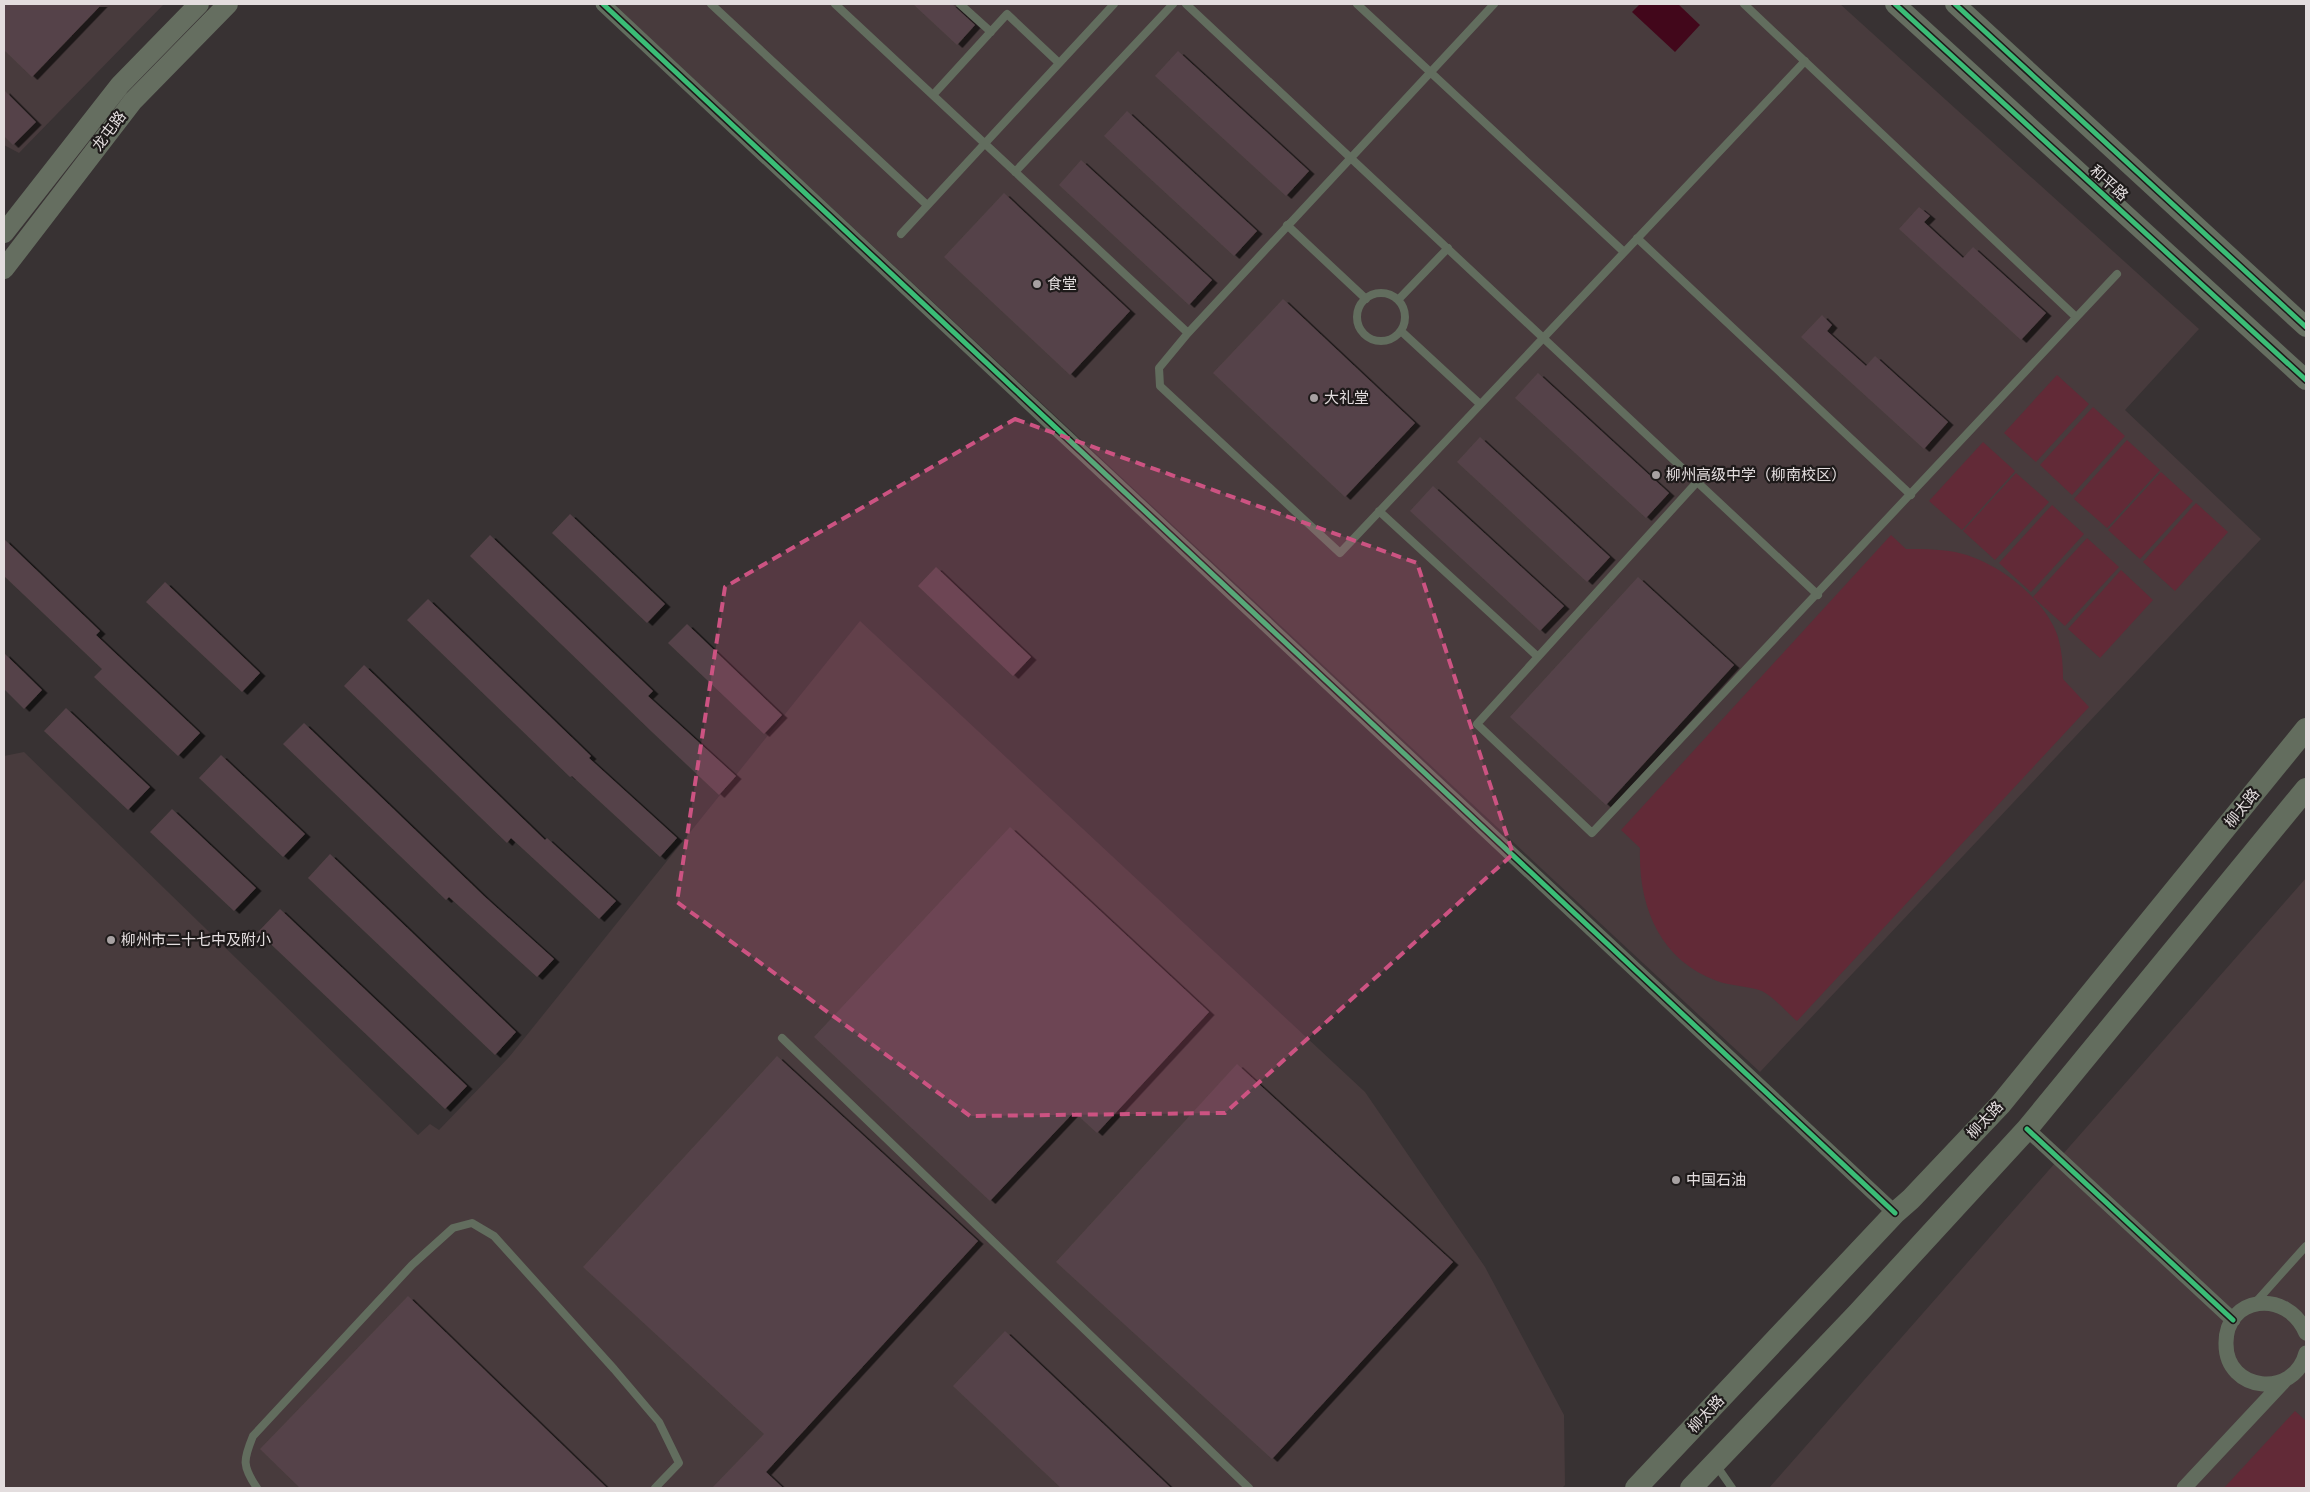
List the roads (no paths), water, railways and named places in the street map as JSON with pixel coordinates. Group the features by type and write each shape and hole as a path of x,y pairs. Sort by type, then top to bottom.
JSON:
{"main road":[{"name":"龙屯路","path":"4,234 120,86 199,4"},
{"name":"龙屯路","path":"4,269 133,101 228,4"},
{"name":"和平路","path":"1895,4 2306,380"},
{"name":"和平路","path":"1956,4 2306,327"},
{"name":"柳太路","path":"1636,1488 1894,1213 1911,1198 2000,1105 2306,728"},
{"path":"1690,1488 2028,1129 2306,789"}],"street":[{"path":"603,4 1894,1213"},
{"path":"2028,1129 2233,1320"},
{"path":"2296,1378 2272,1384 2258,1384 2246,1379 2235,1370 2228,1358 2225,1345 2227,1332 2233,1320 2242,1310 2254,1304 2267,1302 2280,1305 2292,1311 2301,1321 2306,1333"},
{"path":"2184,1488 2296,1378 2306,1353"}],"lane":[{"path":"711,4 927,205"},
{"path":"836,4 1188,332"},
{"path":"960,4 990,32"},
{"path":"901,234 1114,4"},
{"path":"1016,172 1173,4"},
{"path":"1186,4 1818,594"},
{"path":"1357,4 1624,252"},
{"path":"1494,4 1188,332 1159,368 1160,386 1340,553 1805,61"},
{"path":"1744,4 2076,318"},
{"path":"933,95 1007,14 1059,63"},
{"path":"1287,226 1366,299"},
{"path":"1637,238 1911,495"},
{"path":"1398,300 1448,248"},
{"path":"1697,482 1536,656 1477,724 1592,833 2117,274"},
{"path":"1380,294 1398,300 1404,310 1405,318 1401,331 1386,341 1371,339 1364,334 1360,328 1358,312 1366,299 1380,294"},
{"path":"1401,331 1480,404"},
{"path":"1379,511 1536,656"},
{"path":"782,1038 1249,1488"},
{"path":"256,1488 246,1471 245,1455 253,1436 412,1265 453,1228 472,1223 494,1236 614,1369 659,1422 679,1463 655,1488"},
{"path":"2254,1304 2306,1246"},
{"path":"1714,1463 1732,1488"}],"place":[{"name":"食堂","path":"1037,284"},
{"name":"大礼堂","path":"1314,398"},
{"name":"柳州高级中学（柳南校区）","path":"1656,475"},
{"name":"柳州市二十七中及附小","path":"111,940"},
{"name":"中国石油","path":"1676,1180"}]}
